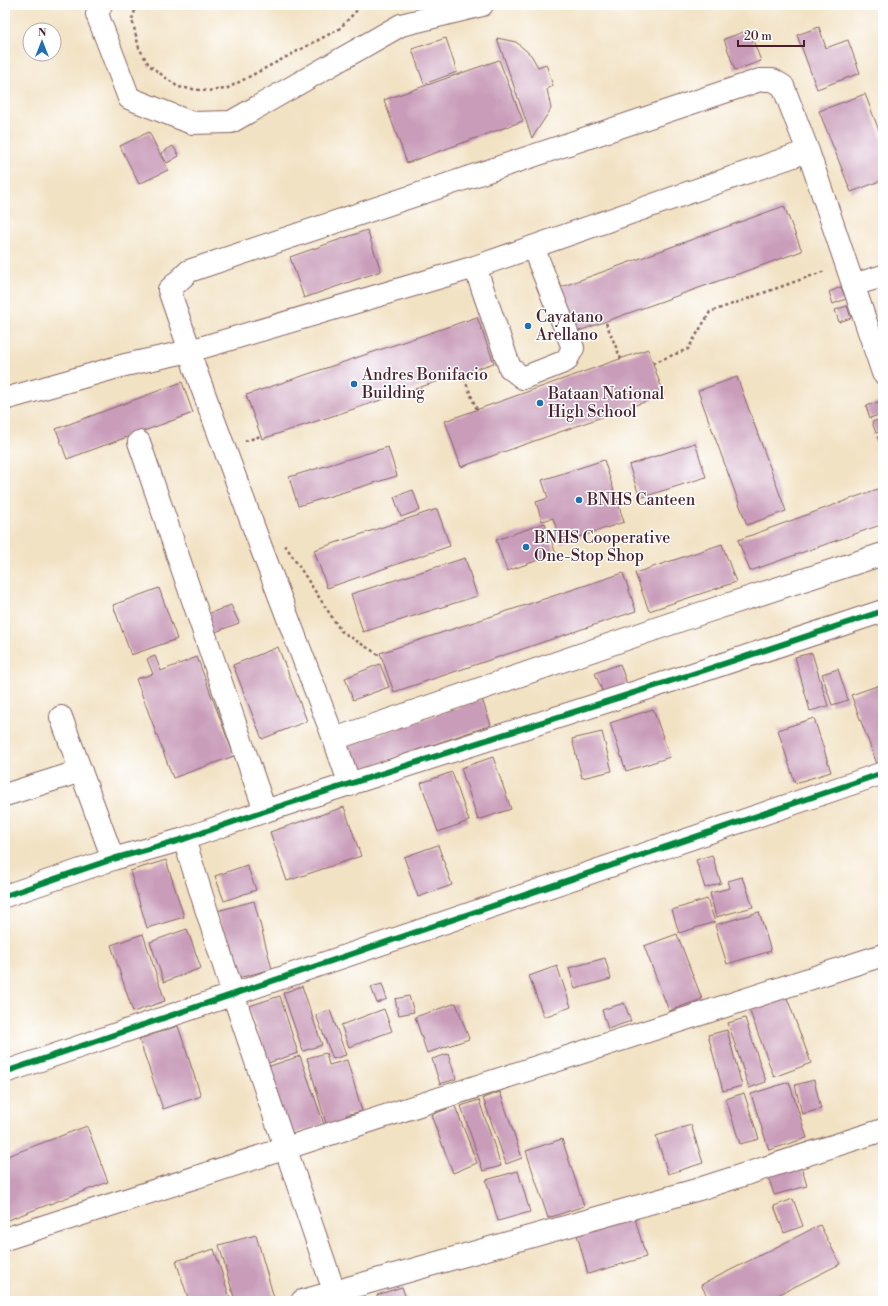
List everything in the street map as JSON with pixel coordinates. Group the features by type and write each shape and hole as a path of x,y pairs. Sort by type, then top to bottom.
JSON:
{"street":[{"path":"101,5 98,14 129,98 192,124 231,122 401,25 482,5"},
{"path":"350,785 334,739 259,543 198,376 169,290 189,271 760,80 773,80 783,86 808,152 883,373"},
{"path":"5,399 125,366 190,351 475,267 808,152"},
{"path":"475,267 510,368 523,378 566,361 573,348 533,247"},
{"path":"853,285 883,276"},
{"path":"139,442 265,811"},
{"path":"334,739 667,625 883,554"},
{"path":"5,896 113,859 184,839 265,811 350,785 883,611"},
{"path":"61,717 113,859"},
{"path":"5,795 81,771"},
{"path":"5,1072 883,773"},
{"path":"184,839 233,994 334,1291"},
{"path":"5,1239 883,955"},
{"path":"302,1301 696,1190 883,1130"}],"path":[{"path":"137,5 132,19 138,48 149,65 178,87 208,91 226,89 339,29 362,5"},
{"path":"653,363 688,350 710,312 846,263"},
{"path":"606,323 621,359"},
{"path":"462,373 477,410"},
{"path":"282,540 341,631 379,655"}],"building":[{"path":"819,27 826,48 848,40 860,73 817,89 797,35"},
{"path":"749,30 761,61 735,70 724,39"},
{"path":"446,38 457,72 424,84 412,49"},
{"path":"497,38 516,42 531,55 538,67 546,64 553,86 547,89 551,109 532,138"},
{"path":"499,60 523,121 407,163 384,100"},
{"path":"865,94 883,141 883,180 851,192 819,111"},
{"path":"149,132 168,170 139,184 120,146"},
{"path":"173,146 179,156 167,163 161,153"},
{"path":"784,206 802,251 576,332 561,287"},
{"path":"367,230 381,271 304,298 290,257"},
{"path":"841,287 846,299 833,304 829,292"},
{"path":"847,306 851,318 839,322 835,310"},
{"name":"Andres Bonifacio Building","path":"477,317 494,363 262,439 246,395"},
{"path":"648,349 664,395 461,467 445,421"},
{"path":"737,377 786,511 747,525 698,391"},
{"path":"182,382 193,413 67,459 56,429"},
{"path":"878,402 882,414 870,418 866,406"},
{"path":"883,418 883,431 876,433 872,422"},
{"path":"883,435 883,449 882,449 877,437"},
{"path":"695,443 706,477 640,498 629,465"},
{"path":"388,447 397,476 298,506 289,477"},
{"name":"BNHS Canteen","path":"604,460 624,522 561,543 553,518 542,521 536,502 548,498 542,480"},
{"path":"883,487 883,524 750,571 738,540"},
{"path":"413,490 420,510 401,517 394,497"},
{"path":"437,509 450,546 327,588 314,550"},
{"name":"BNHS Cooperative One-Stop Shop","path":"545,523 556,554 507,571 496,540"},
{"path":"722,544 736,582 649,611 635,573"},
{"path":"465,558 477,596 363,632 351,594"},
{"path":"623,573 636,611 394,692 380,653"},
{"path":"159,588 177,639 131,655 113,605"},
{"path":"231,605 239,623 210,634 203,616"},
{"path":"278,647 307,721 262,739 233,665"},
{"path":"812,653 828,706 810,711 795,657"},
{"path":"155,656 161,671 197,657 234,756 173,778 136,679 153,674 147,659"},
{"path":"380,664 389,687 353,700 345,678"},
{"path":"620,664 627,684 603,693 595,673"},
{"path":"838,669 848,700 832,705 822,674"},
{"path":"883,684 883,762 877,764 851,695"},
{"path":"482,699 491,725 355,771 346,746"},
{"path":"653,709 670,757 626,771 610,723"},
{"path":"814,718 831,772 795,783 778,730"},
{"path":"602,732 612,771 582,778 572,739"},
{"path":"493,757 511,809 478,820 461,768"},
{"path":"452,772 469,821 438,832 421,783"},
{"path":"344,807 361,856 287,881 270,832"},
{"path":"438,845 452,885 418,897 404,857"},
{"path":"712,855 721,883 705,888 696,860"},
{"path":"166,860 184,917 147,928 130,871"},
{"path":"247,865 256,890 224,901 215,876"},
{"path":"742,877 753,907 716,917 710,893 730,888 728,881"},
{"path":"707,899 715,922 679,933 672,910"},
{"path":"254,901 272,969 235,979 217,911"},
{"path":"759,912 771,951 727,964 715,925"},
{"path":"187,929 201,968 164,982 150,942"},
{"path":"143,934 165,1001 133,1012 111,945"},
{"path":"677,934 702,999 669,1011 644,946"},
{"path":"605,958 611,979 575,989 569,968"},
{"path":"557,966 571,1007 544,1017 529,976"},
{"path":"382,984 387,999 377,1003 371,987"},
{"path":"302,986 322,1045 303,1051 283,993"},
{"path":"786,995 811,1063 774,1077 749,1009"},
{"path":"280,996 298,1053 268,1063 249,1006"},
{"path":"409,996 414,1012 399,1015 395,999"},
{"path":"456,1003 469,1039 427,1053 415,1017"},
{"path":"624,1003 631,1021 608,1029 602,1010"},
{"path":"384,1009 392,1031 349,1047 341,1025"},
{"path":"330,1010 346,1055 333,1059 316,1015"},
{"path":"745,1018 766,1082 749,1088 728,1023"},
{"path":"178,1026 201,1096 163,1109 139,1039"},
{"path":"727,1030 742,1086 723,1091 708,1035"},
{"path":"326,1053 329,1065 347,1060 362,1111 346,1115 348,1121 327,1127 307,1058"},
{"path":"448,1054 456,1079 440,1084 432,1059"},
{"path":"300,1056 324,1124 288,1136 264,1068"},
{"path":"814,1080 821,1109 802,1114 795,1085"},
{"path":"789,1082 807,1138 769,1150 751,1094"},
{"path":"500,1092 522,1158 506,1164 483,1098"},
{"path":"744,1093 759,1139 740,1144 726,1099"},
{"path":"479,1100 501,1166 483,1171 461,1106"},
{"path":"455,1106 477,1163 453,1173 431,1115"},
{"path":"691,1125 703,1163 668,1174 656,1136"},
{"path":"87,1126 108,1182 5,1221 5,1157"},
{"path":"562,1139 584,1206 548,1218 526,1151"},
{"path":"801,1166 807,1186 774,1195 768,1175"},
{"path":"518,1171 530,1212 498,1221 486,1180"},
{"path":"793,1199 803,1226 784,1233 774,1206"},
{"path":"634,1215 646,1257 588,1274 576,1231"},
{"path":"820,1225 840,1264 766,1301 710,1301 701,1285"},
{"path":"256,1235 274,1298 264,1301 235,1301 219,1245"},
{"path":"214,1249 231,1301 189,1301 176,1261"},
{"path":"402,1287 407,1301 378,1301 377,1295"}],"cycle path":[{"path":"5,896 113,859 184,839 265,811 705,670 883,611"},
{"path":"5,1072 883,773"}],"place":[{"name":"Cayatano Arellano","path":"528,326"},
{"name":"Andres Bonifacio Building","path":"354,384"},
{"name":"Bataan National High School","path":"540,403"},
{"name":"BNHS Canteen","path":"579,500"},
{"name":"BNHS Cooperative One-Stop Shop","path":"526,547"}]}
